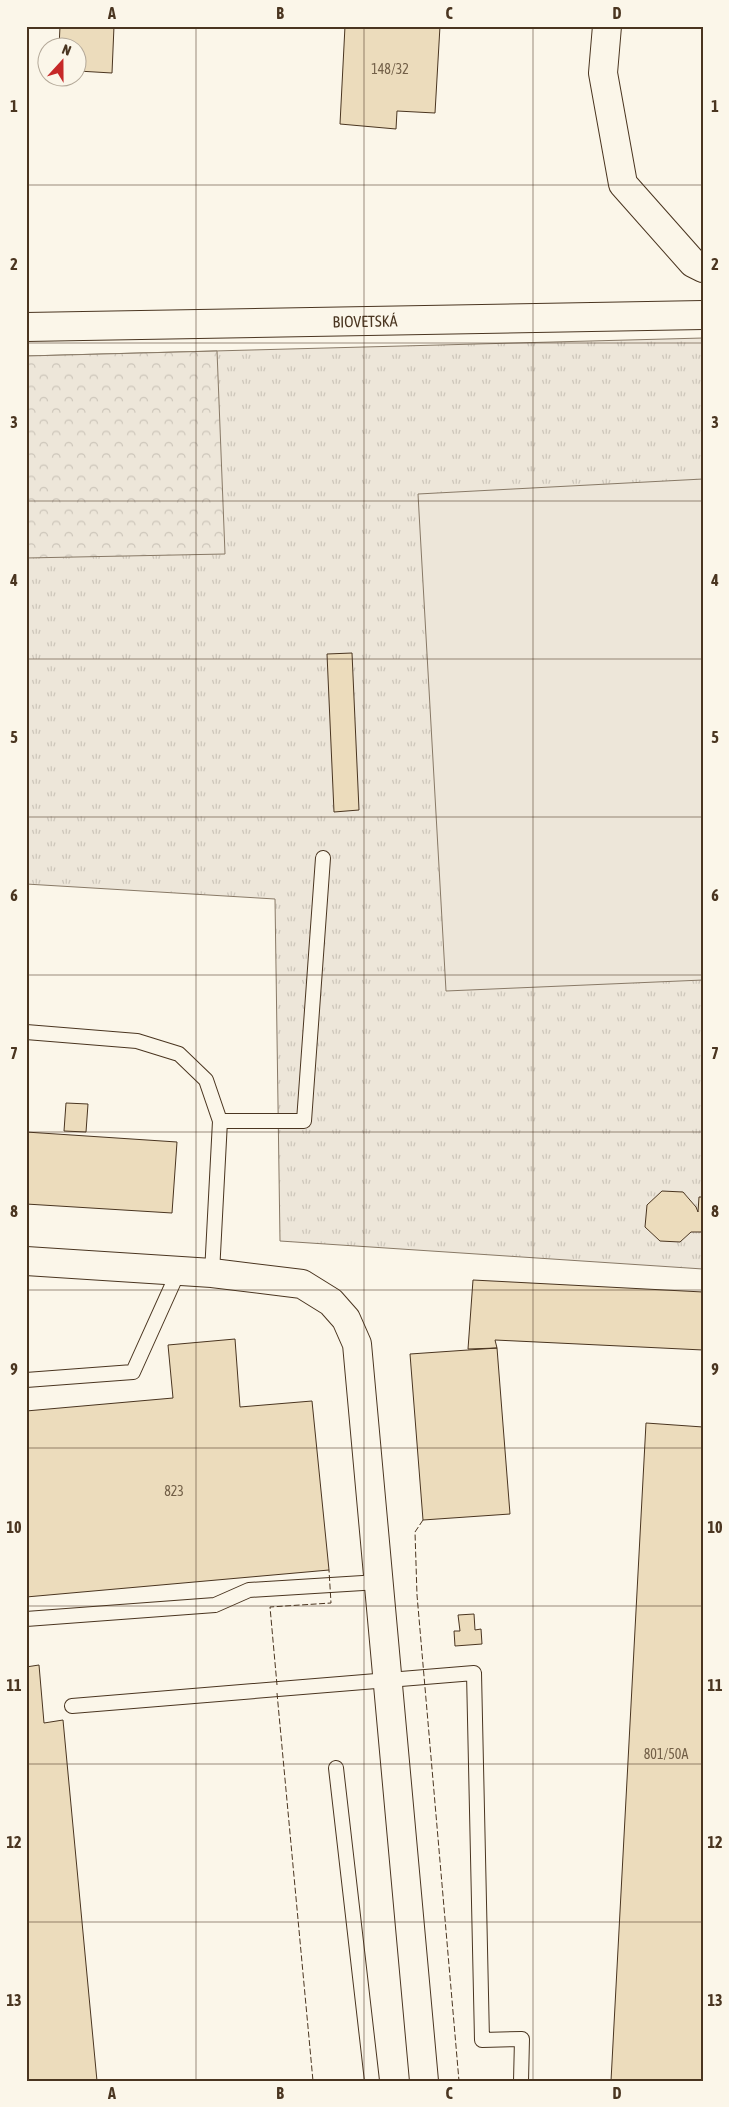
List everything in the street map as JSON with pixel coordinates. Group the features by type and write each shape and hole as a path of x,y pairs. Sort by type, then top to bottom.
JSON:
{"street":[{"path":"607,26 603,73 623,184 693,263 703,268"},
{"name":"BIOVETSKÁ","path":"26,327 703,314"},
{"path":"26,1261 179,1270 302,1284 331,1302 346,1319 357,1344 424,2081"}],"lane":[{"path":"220,1121 304,1121 323,858"},
{"path":"26,1032 137,1041 179,1054 206,1080 220,1121 212,1273"},
{"path":"26,1380 133,1372 179,1270"},
{"path":"26,1619 215,1605 249,1590 378,1582"},
{"path":"72,1706 474,1673 482,2040 522,2039 521,2081"},
{"path":"336,1768 372,2081"}],"green space":[{"path":"703,338 703,1269 280,1241 275,899 26,884 26,356"},
{"path":"217,351 225,554 26,558 26,356"},
{"path":"703,479 703,980 446,991 418,494"}],"building":[{"path":"60,26 114,26 112,73 88,72 88,38 59,38"},
{"path":"345,26 440,26 435,113 397,111 396,129 340,124"},
{"path":"352,653 359,810 334,812 327,654"},
{"path":"66,1103 88,1104 86,1132 64,1131"},
{"path":"26,1132 177,1142 172,1213 26,1204"},
{"path":"662,1191 683,1192 698,1212 699,1197 703,1197 703,1232 691,1232 680,1242 660,1241 645,1227 647,1205"},
{"path":"473,1280 703,1292 703,1350 495,1340 497,1348 468,1349"},
{"path":"235,1339 240,1407 312,1401 329,1570 26,1597 26,1411 173,1398 168,1345"},
{"path":"497,1348 510,1514 423,1520 410,1354"},
{"path":"646,1423 703,1427 703,2081 611,2081"},
{"path":"474,1614 475,1630 481,1629 482,1644 455,1646 454,1631 460,1631 458,1615"},
{"path":"39,1665 44,1723 63,1720 97,2081 26,2081 26,1667"}],"fence":[{"path":"423,1520 415,1532 417,1595 459,2081"},
{"path":"277,1685 270,1607 331,1603 329,1570"},
{"path":"277,1693 313,2081"}]}
